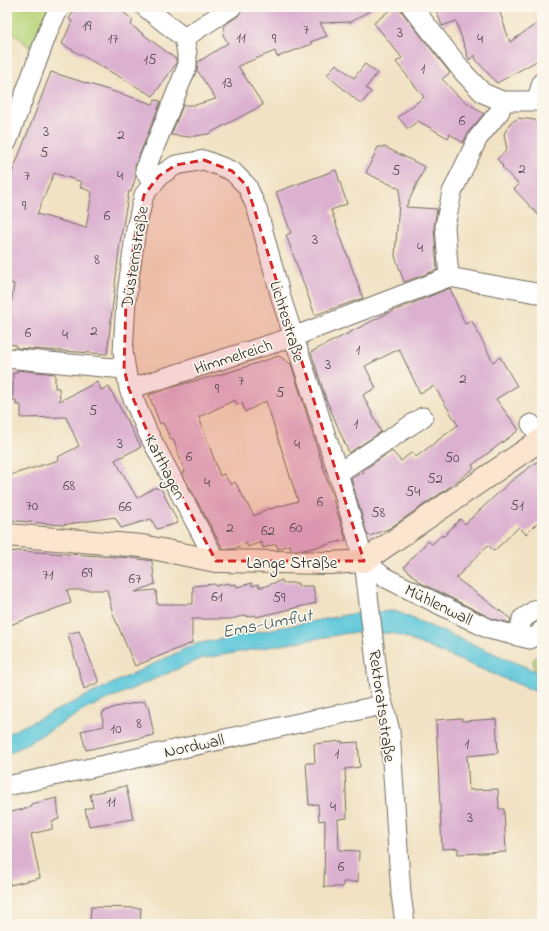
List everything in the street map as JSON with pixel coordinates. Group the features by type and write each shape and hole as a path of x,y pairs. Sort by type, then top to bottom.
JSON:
{"street":[{"path":"7,142 50,26 60,7"},
{"path":"146,7 184,38 232,7"},
{"path":"412,7 464,73 483,93 502,101 540,94"},
{"name":"Düsternstraße","path":"124,369 122,339 136,229 144,195 152,184 145,170 186,67 187,53 184,38"},
{"path":"502,101 500,110 478,138 452,192 445,226 449,277 542,294"},
{"name":"Lichtestraße","path":"152,184 159,176 176,165 204,160 232,172 247,186 257,209 293,337 338,474 364,561"},
{"name":"Himmelreich","path":"129,389 293,337 449,277"},
{"path":"7,358 124,369"},
{"name":"Katthagen","path":"124,369 129,389 148,433 216,561"},
{"path":"338,474 422,417"},
{"path":"364,561 538,434"},
{"name":"Lange Straße","path":"7,535 142,546 216,561 330,563 364,561"},
{"name":"Rektoratsstraße","path":"364,561 382,705 390,731 401,894 405,924"},
{"name":"Mühlenwall","path":"364,561 384,577 489,629 530,639 541,633 542,630"},
{"path":"519,636 522,619 537,609 542,610"},
{"name":"Nordwall","path":"7,786 382,705"}],"highlighted area":[{"path":"204,160 232,171 247,186 364,561 216,561 148,433 129,389 124,369 126,301 136,229 144,195 159,176 176,165"}],"green space":[{"path":"7,7 49,7 30,48 7,27"},
{"path":"542,650 542,727 533,660"}],"water":[{"path":"395,611 542,674 542,694 394,633 348,633 200,659 88,708 7,755 7,734 195,644 356,613"}],"building":[{"path":"76,7 117,7 133,20 131,25 176,59 176,64 153,96 62,44 72,21 69,19"},
{"path":"243,7 376,7 351,22 320,23 327,36 310,42 312,44 277,57 275,51 238,66 263,105 208,134 190,137 171,135 183,105 195,105 216,99 197,70 198,62 228,43 223,35 225,25 238,16"},
{"path":"394,7 398,7 450,73 442,79 459,97 484,114 469,131 463,143 450,134 448,138 418,121 408,129 398,117 424,97 396,62 402,58 374,23"},
{"path":"435,7 498,7 510,42 542,20 542,58 497,83 476,60 475,55 469,60 456,21 442,26"},
{"path":"336,64 354,78 365,64 377,73 366,88 371,92 361,104 327,75"},
{"path":"51,72 153,104 155,100 161,101 135,166 136,176 131,192 129,191 120,242 107,354 16,348 16,345 7,344 7,313 10,314 14,284 7,283 7,186","holes":["54,173 82,182 80,187 92,192 86,228 37,214"]},
{"path":"519,118 535,120 542,127 542,219 514,189 519,185 502,167 503,166 497,159 507,150 504,134 510,123"},
{"path":"378,147 385,147 425,167 406,207 437,209 434,227 437,270 404,282 395,256 400,189 366,173"},
{"path":"336,170 347,204 331,210 363,298 315,315 286,235 291,233 276,192"},
{"path":"450,288 465,324 472,321 493,362 500,357 517,386 496,399 519,430 472,465 474,468 448,488 390,528 370,536 367,534 351,478 364,472 363,470 392,451 401,461 412,452 416,457 458,425 434,386 420,393 399,349 365,366 376,388 363,395 381,432 349,453 326,399 311,352 386,314"},
{"path":"279,356 291,364 346,540 304,550 291,550 290,545 278,549 276,544 263,548 261,542 248,547 246,543 233,549 223,549 182,473 185,472 173,439 171,440 163,423 160,424 149,395 183,384 226,373","holes":["235,400 237,405 242,403 245,412 266,401 298,501 270,509 269,508 254,516 235,482 231,485 224,474 220,476 199,417"]},
{"path":"17,370 55,374 55,388 59,388 60,401 97,382 101,390 109,387 141,447 115,460 137,498 154,488 161,488 178,523 157,529 151,519 121,528 115,517 62,525 7,520 7,476 59,460 58,457 79,446 66,417 21,418 21,405 16,405 16,400 13,400 13,373 17,373"},
{"path":"542,458 542,518 526,534 519,527 494,551 488,545 456,578 511,619 510,623 493,619 421,583 404,567 428,541 432,544 442,535 443,537 460,519 465,524 511,481"},
{"path":"20,551 132,558 152,561 155,584 135,592 156,590 157,604 193,604 193,586 215,584 215,586 229,583 230,585 236,584 237,587 252,583 252,586 258,584 259,587 263,587 282,580 283,583 298,583 298,586 313,586 316,603 256,617 255,615 247,617 247,615 231,619 192,619 192,643 135,666 113,614 107,590 67,590 71,603 7,626 7,552"},
{"path":"79,631 99,682 84,689 68,634"},
{"path":"145,701 146,706 148,706 154,735 86,750 81,731 104,726 102,716 103,712 115,707"},
{"path":"462,718 462,721 496,719 498,753 467,756 469,790 498,789 499,809 504,809 506,852 458,854 458,848 442,849 436,720"},
{"path":"342,741 342,743 358,742 360,767 345,769 347,818 338,819 339,850 359,851 358,882 343,882 343,887 324,887 325,820 319,821 318,804 309,805 306,763 315,763 314,744"},
{"path":"126,786 133,819 89,826 85,809 93,807 90,794"},
{"path":"57,798 59,819 52,821 52,829 31,834 40,878 10,885 7,870 7,813 32,807 31,804"},
{"path":"91,907 141,908 140,924 96,924 90,922"}],"water label":[{"name":"Ems-Umflut","path":"267,623"}]}
